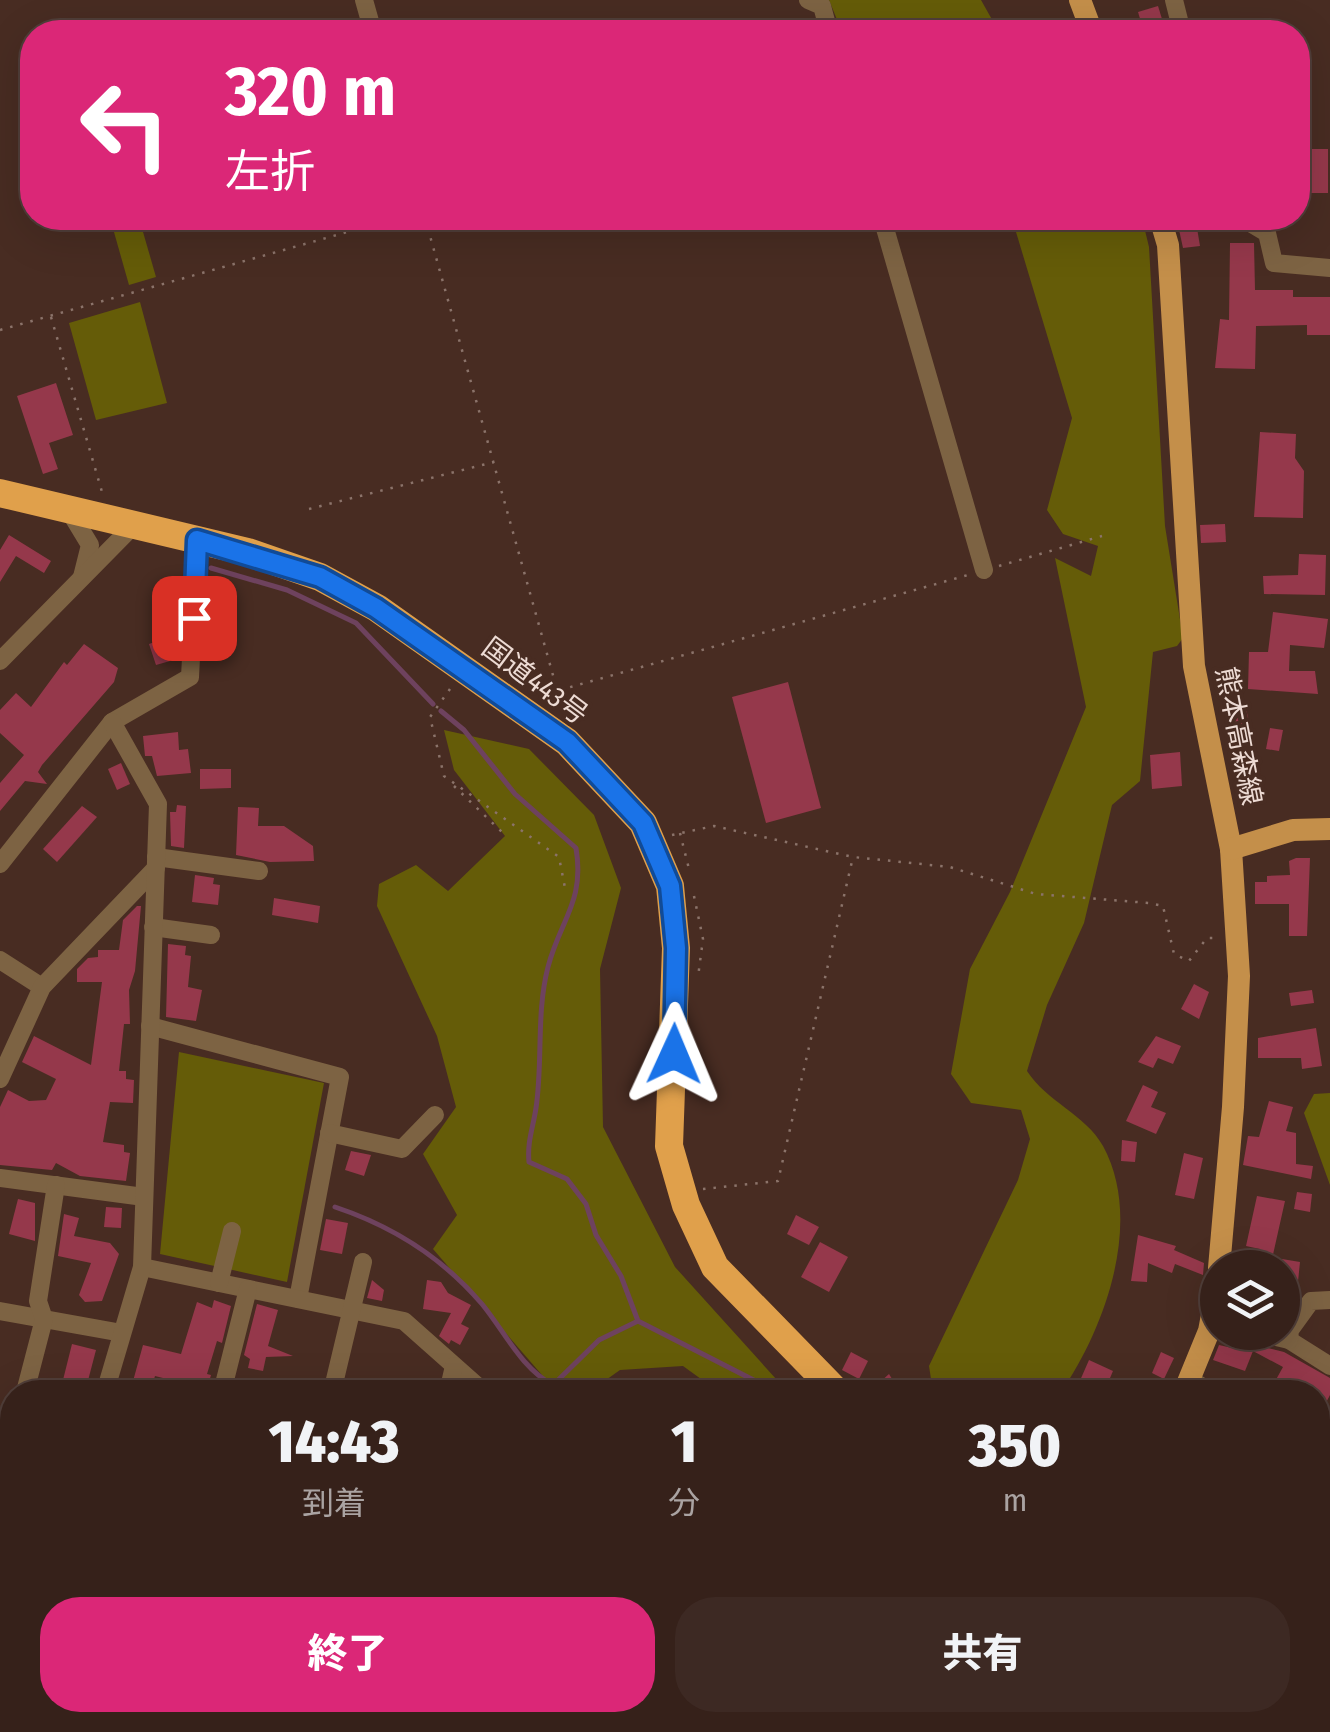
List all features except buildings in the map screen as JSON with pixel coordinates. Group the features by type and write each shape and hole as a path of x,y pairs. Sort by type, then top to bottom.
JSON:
{"highway":[{"name":"国道443号","path":"0,493 121,525 197,540 320,577 376,608 567,742 643,823 670,886 676,948 670,1146 686,1206 715,1267 825,1380"}],"main road":[{"name":"熊本高森線","path":"1164,230 1168,245 1194,666 1230,849 1239,976 1234,1106 1221,1250"},
{"path":"1230,849 1293,830 1330,829"},
{"path":"1190,1380 1203,1350"}],"street":[{"path":"808,0 822,6 826,20"},
{"path":"885,230 984,570"},
{"path":"1264,230 1274,263 1330,268"},
{"path":"70,512 90,545 82,578"},
{"path":"0,661 82,578 121,525"},
{"path":"0,864 112,722 190,677 197,540"},
{"path":"108,1380 142,1267 158,804 112,722"},
{"path":"156,862 259,871"},
{"path":"0,1079 42,987 156,862"},
{"path":"154,927 211,935"},
{"path":"0,960 42,987"},
{"path":"150,1026 340,1077 298,1299"},
{"path":"329,1133 402,1150 435,1115"},
{"path":"0,1178 144,1197"},
{"path":"28,1380 44,1319 38,1302 56,1186"},
{"path":"219,1283 232,1231"},
{"path":"335,1380 363,1262"},
{"path":"142,1267 404,1321 470,1380"},
{"path":"225,1380 248,1289"},
{"path":"1300,1316 1311,1301 1330,1300"},
{"path":"0,1311 122,1333"},
{"path":"1300,1347 1330,1366"},
{"path":"451,1380 454,1366"}],"path":[{"path":"0,330 355,230"},
{"path":"428,230 560,690 567,742"},
{"path":"51,316 121,525"},
{"path":"308,509 495,462"},
{"path":"560,690 1102,536"},
{"path":"465,670 430,717 444,776 504,834"},
{"path":"444,776 559,857 566,893"},
{"path":"652,843 680,832 714,826 853,857 950,867 1036,894 1162,906 1174,954 1188,962 1207,938 1224,938"},
{"path":"680,832 702,939 697,991"},
{"path":"698,1189 778,1181 853,857"}],"shaded area":[{"path":"829,0 981,0 992,20 837,20"},
{"path":"113,230 142,230 156,277 129,285"},
{"path":"1013,230 1145,230 1165,526 1183,638 1177,646 1153,652 1140,781 1112,805 1084,923 1047,1005 1027,1071 1095,1135 1115,1175 1120,1207 1119,1240 1104,1306 1068,1380 931,1380 929,1366 1018,1180 1030,1139 1021,1110 971,1103 951,1074 970,969 1010,892 1086,707 1055,558 1091,576 1098,546 1063,534 1047,510 1072,418"},
{"path":"140,302 167,403 96,420 69,323"},
{"path":"444,730 529,749 594,815 621,888 600,969 603,1127 675,1267 777,1380 702,1380 683,1366 620,1370 606,1380 540,1380 542,1375 433,1249 457,1215 423,1154 456,1107 437,1036 377,906 379,884 416,865 448,891 505,836 454,770"},
{"path":"179,1052 324,1083 287,1282 160,1254"},
{"path":"1330,1093 1330,1185 1304,1113 1314,1094"}],"waterway":[{"path":"211,568 287,590 356,623 433,704"},
{"path":"441,711 464,730 515,794 576,848 574,897 544,984 538,1091 529,1162 567,1179 586,1204 596,1235 621,1276 638,1321 754,1380"},
{"path":"335,1207 396,1234 433,1258 467,1287 523,1359 545,1380"},
{"path":"558,1380 599,1340 638,1321"}],"route":[{"path":"194,618 197,540 248,552 320,577 376,608 567,742 643,823 670,886 676,948 674,1054"}]}
